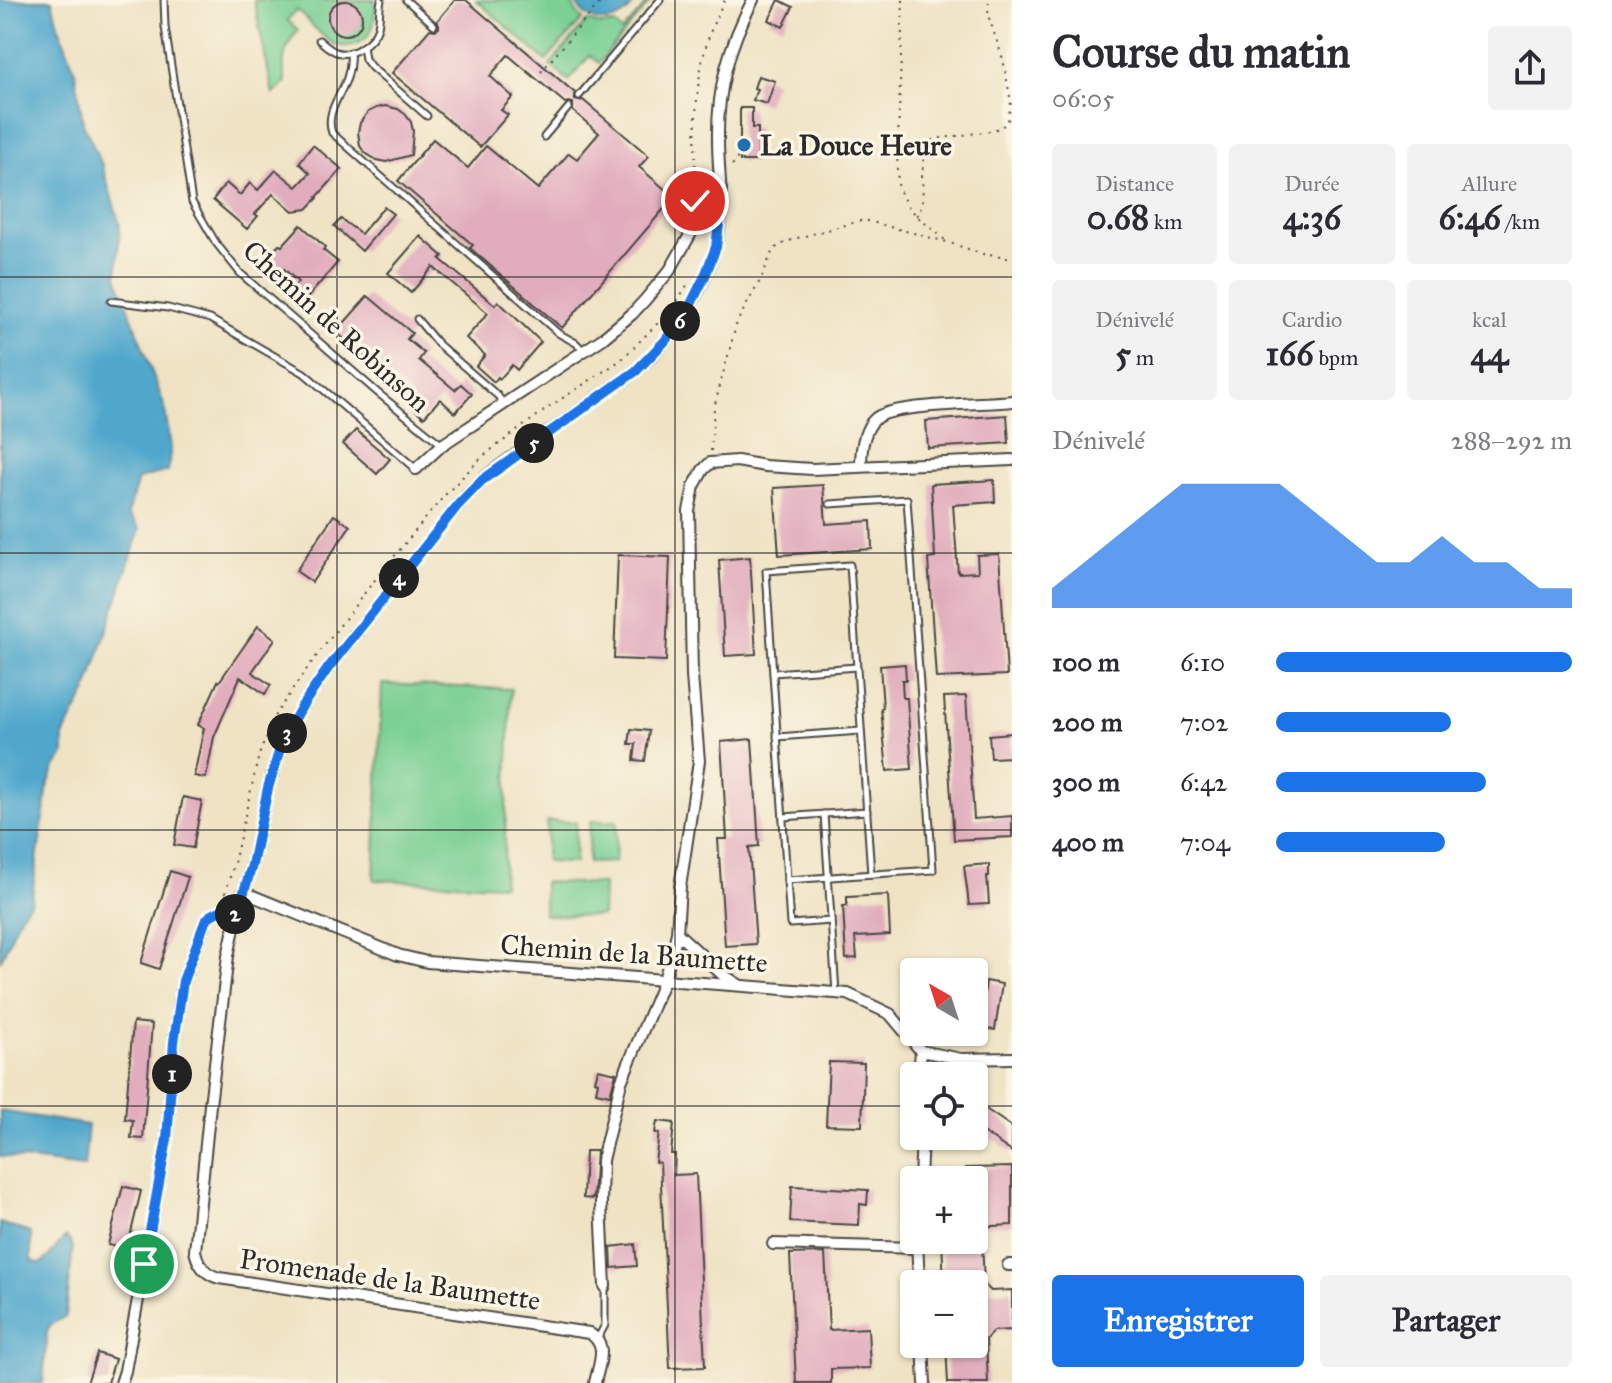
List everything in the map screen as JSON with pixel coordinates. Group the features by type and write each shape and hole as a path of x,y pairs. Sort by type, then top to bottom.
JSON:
{"street":[{"name":"Promenade de la Baumette","path":"593,1335 219,1278 203,1270 197,1258 196,1244 226,971 268,788 282,742 329,667 458,505 481,481 636,371 665,341 689,308 716,247 721,189 718,102 721,82 732,44 753,0"},
{"path":"416,469 442,445 617,327 645,300 675,261 698,217 714,192 721,189"},
{"path":"698,217 708,214 720,216"},
{"path":"861,466 862,447 872,420 882,413 1012,401"},
{"path":"605,1286 602,1160 621,1082 664,980 677,933 680,887 699,761 692,676 689,511 694,486 710,463 737,461 812,469 1012,460"},
{"name":"Chemin de la Baumette","path":"243,892 398,955 427,962 848,994 890,1014 921,1051"},
{"path":"121,1383 167,1139 174,1042 183,981 207,918 220,911 237,915"},
{"path":"677,933 740,986"},
{"path":"920,1062 921,1051 961,1059 1012,1058"},
{"path":"773,1244 900,1244"},
{"path":"593,1335 602,1348 595,1383"},
{"path":"924,1358 925,1383"}],"lane":[{"name":"Chemin de Robinson","path":"164,0 167,40 192,202 216,243 240,273 442,445"},
{"path":"319,40 336,52 350,52 363,46 374,36 381,0"},
{"path":"406,0 434,25"},
{"path":"579,96 660,0"},
{"path":"363,46 365,59 371,67 427,116"},
{"path":"350,52 347,79 330,115 332,133 558,333 584,351"},
{"path":"544,137 569,107"},
{"path":"111,301 168,308 210,319 304,373 416,469"},
{"path":"417,319 438,344 504,404"},
{"path":"787,880 933,870 907,499 830,504"},
{"path":"831,921 790,924 766,571 850,565 871,874"},
{"path":"773,673 857,667"},
{"path":"777,737 861,731"},
{"path":"783,817 867,811"},
{"path":"824,814 836,993"},
{"path":"593,1335 605,1325 605,1286"}],"path":[{"path":"541,72 602,0"},
{"path":"698,217 695,201 697,85 706,45 725,0"},
{"path":"903,0 897,169 899,188 907,205 947,242"},
{"path":"917,216 923,203 922,174 926,146 935,139 991,131 1002,127 1008,120 1011,102 1003,59 988,15 989,0"},
{"path":"730,141 738,140 737,161 730,167"},
{"path":"710,463 714,408 737,322 772,252 778,246 864,220 983,254 1012,259"}],"green space":[{"path":"254,0 375,0 375,20 366,37 356,44 343,46 326,38 297,10 287,20 298,30 285,54 286,82 273,95"},
{"path":"476,0 569,0 583,19 546,61"},
{"path":"650,0 599,63 590,55 569,81 550,65 587,21 601,25 615,24 622,32"},
{"path":"382,684 511,689 503,885 374,880"},
{"path":"547,821 576,822 575,863 546,862"},
{"path":"590,821 617,821 615,862 588,863"},
{"path":"544,882 603,884 602,916 544,915"}],"water":[{"path":"0,0 52,0 75,71 83,123 102,165 120,225 117,276 164,405 171,447 168,471 138,479 128,514 140,529 87,691 64,734 64,755 48,785 31,902 20,916 0,962"},
{"path":"574,0 636,0 622,16 605,21 587,16"},
{"path":"0,1111 88,1125 84,1167 0,1156"},
{"path":"0,1223 31,1233 31,1260 40,1264 66,1237 73,1247 66,1316 50,1325 47,1332 43,1383 0,1383"}],"building":[{"path":"455,0 466,0 575,93 575,100 583,100 649,156 639,167 674,197 562,328 470,248 473,245 398,181 433,139 468,168 486,146 538,189 569,153 577,159 599,133 573,111 573,103 565,103 508,55 490,76 513,97 501,110 508,115 480,147 392,73 430,29 439,28 437,21"},
{"path":"779,0 793,7 783,27 769,20"},
{"path":"345,1 357,6 362,18 357,30 345,35 333,30 328,18 333,6"},
{"path":"758,76 775,81 767,104 753,100"},
{"path":"385,106 405,114 413,131 411,155 386,162 365,153 360,146 358,132 368,112"},
{"path":"740,108 752,108 752,128 758,128 758,161 740,161"},
{"path":"313,145 342,169 307,209 293,211 273,194 255,214 258,216 247,229 213,200 226,183 240,195 250,183 258,190 276,170 297,187 310,173 299,163"},
{"path":"384,207 393,214 362,251 334,226 341,219 361,234"},
{"path":"301,225 338,262 303,303 290,292 298,282 284,269 275,279 260,265"},
{"path":"420,236 443,256 440,259 495,305 498,301 541,342 517,370 512,365 494,382 476,366 485,355 466,338 488,313 433,267 411,293 388,273"},
{"path":"368,296 412,333 407,339 424,353 419,360 455,390 461,384 472,394 455,413 440,399 424,417 405,401 411,395 336,332"},
{"path":"1007,415 1009,443 928,448 926,421"},
{"path":"356,430 390,459 377,474 343,444"},
{"path":"994,480 995,502 953,505 958,573 978,572 977,555 999,554 1007,675 936,678 928,559 935,558 931,484"},
{"path":"823,485 826,524 871,521 872,549 779,555 774,488"},
{"path":"334,515 350,526 312,582 296,571"},
{"path":"618,555 670,557 666,661 614,659"},
{"path":"750,557 756,654 725,656 719,560"},
{"path":"258,626 275,639 252,672 271,685 265,694 240,677 214,737 206,778 194,776 204,728 198,725 218,681"},
{"path":"905,664 903,698 907,698 912,769 887,771 880,666"},
{"path":"966,696 974,819 1012,816 1012,837 954,840 944,697"},
{"path":"631,729 649,731 645,761 634,760 636,744 629,744"},
{"path":"1011,733 1012,757 991,758 989,735"},
{"path":"752,739 759,846 749,847 756,944 725,946 718,839 727,839 721,742"},
{"path":"183,797 202,801 193,848 174,845"},
{"path":"989,864 989,904 969,905 964,866"},
{"path":"170,871 188,877 159,969 141,963"},
{"path":"888,895 890,935 855,937 857,958 846,959 843,906 847,906 847,897"},
{"path":"988,981 1002,984 995,1030 988,1029"},
{"path":"133,1022 152,1024 143,1139 131,1138 133,1120 125,1119"},
{"path":"829,1062 864,1063 862,1126 826,1125"},
{"path":"598,1069 616,1073 610,1095 596,1092"},
{"path":"988,1111 1012,1127 1012,1152 988,1136"},
{"path":"657,1121 674,1123 671,1154 675,1154 674,1175 696,1174 705,1367 670,1368 660,1163 655,1162 659,1133 655,1133"},
{"path":"585,1151 596,1151 593,1199 583,1198"},
{"path":"1012,1167 1012,1225 988,1226 988,1168"},
{"path":"123,1186 141,1191 127,1249 108,1245"},
{"path":"792,1186 868,1190 867,1205 860,1204 859,1225 790,1222"},
{"path":"635,1244 637,1266 612,1268 611,1247"},
{"path":"825,1253 829,1330 868,1328 870,1368 831,1369 831,1383 796,1383 790,1254"},
{"path":"943,1254 983,1254 983,1270 943,1270"},
{"path":"988,1288 991,1291 1012,1290 1012,1330 993,1331 988,1337"},
{"path":"97,1353 115,1359 108,1383 87,1383"},
{"path":"947,1358 987,1358 988,1383 948,1383"}],"place":[{"name":"La Douce Heure","path":"744,145"}],"route":[{"path":"144,1264 167,1139 174,1042 183,981 207,918 220,911 237,915 282,742 329,667 458,505 481,481 636,371 665,341 689,308 716,247 720,216 708,214 698,217 695,201"}]}
